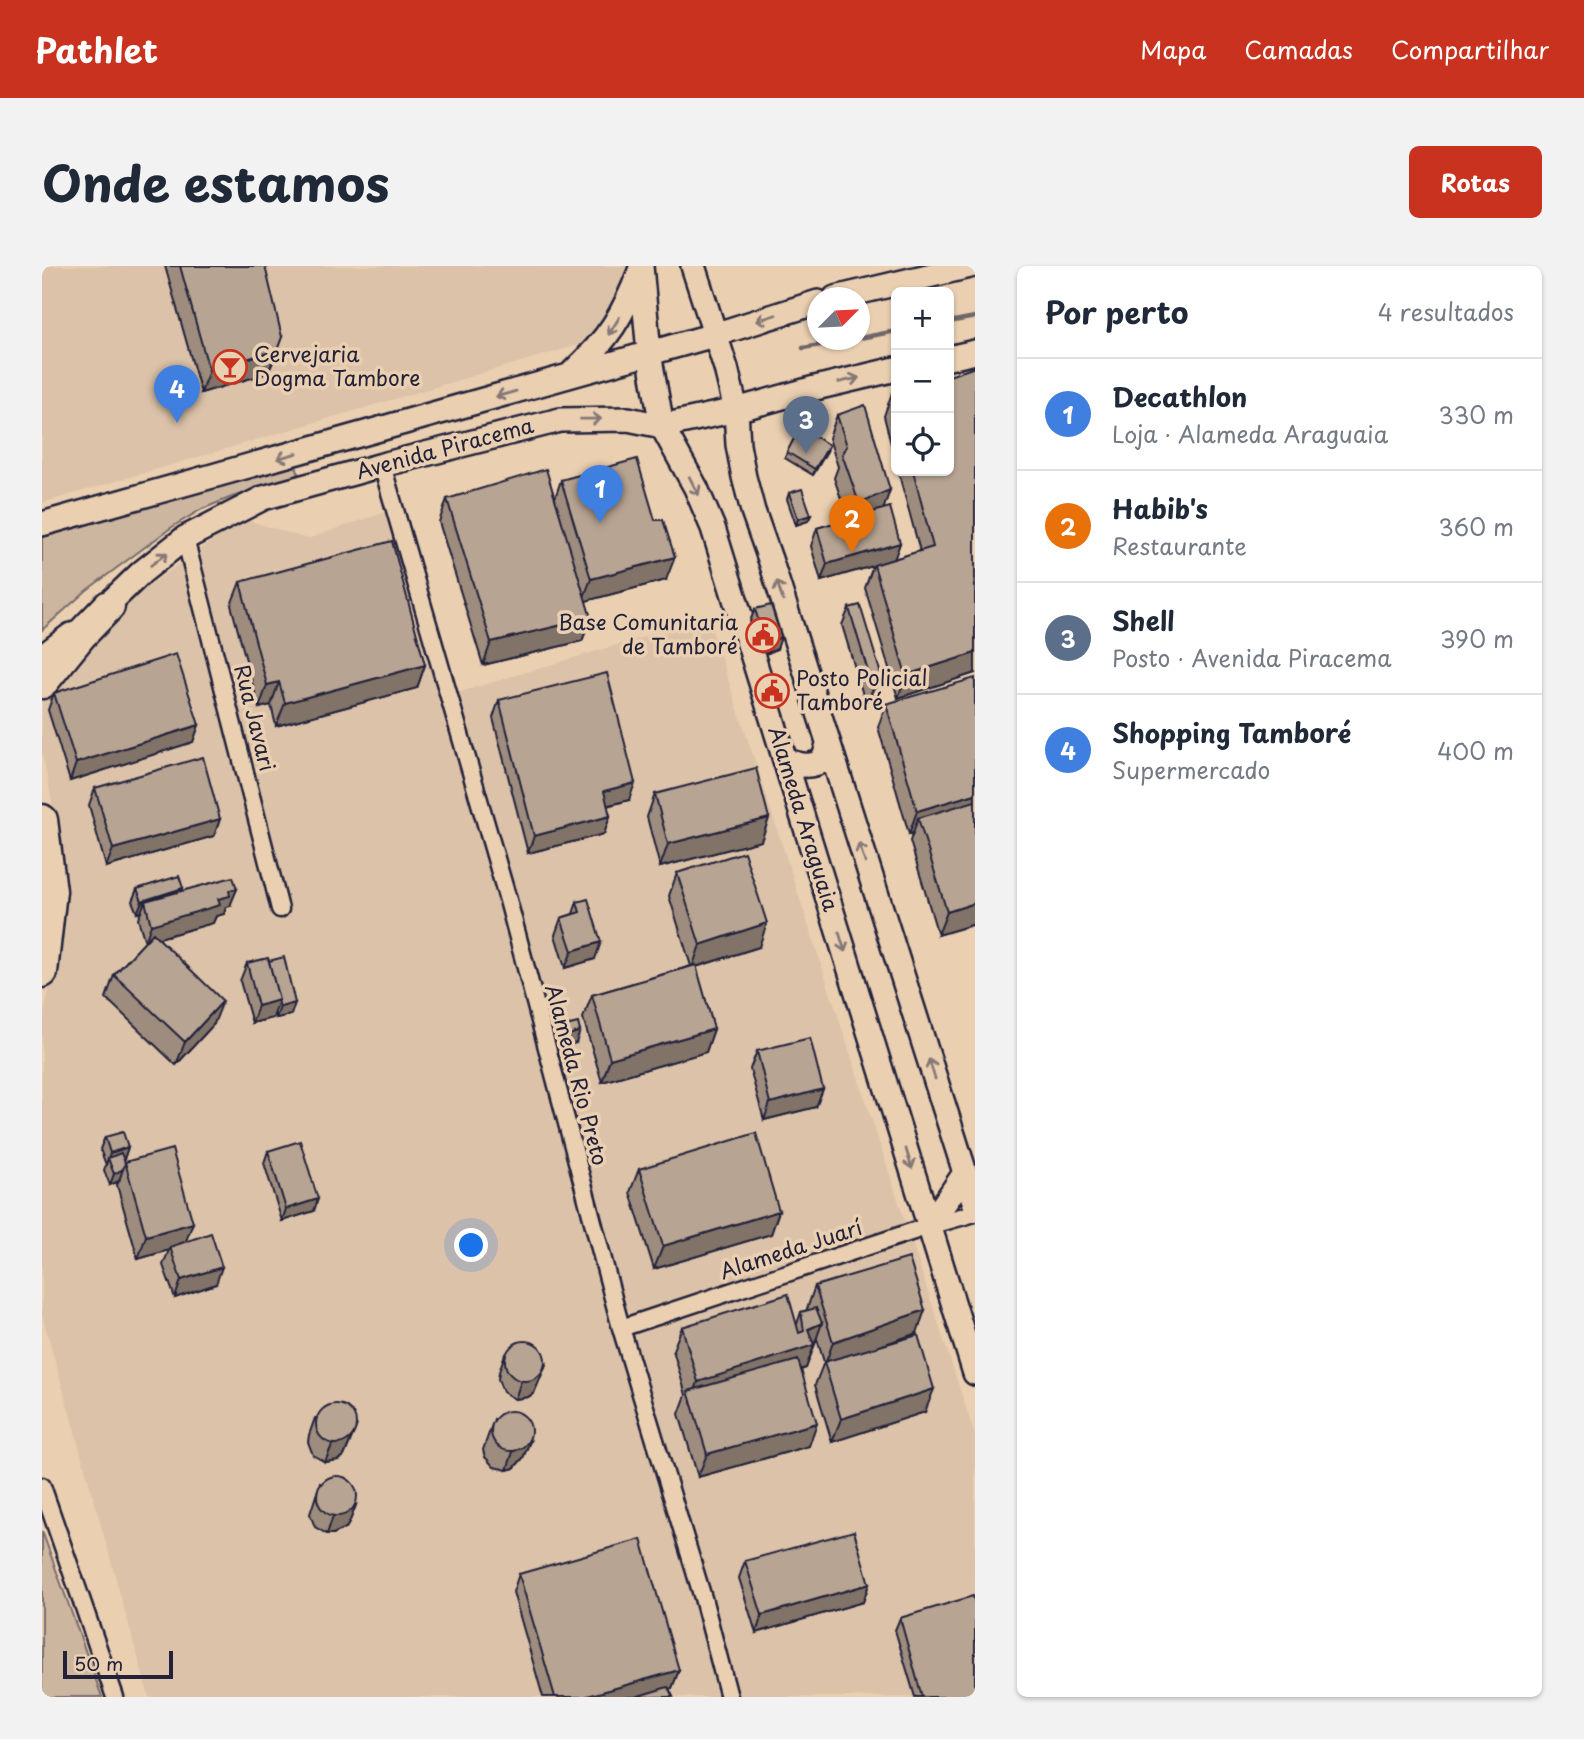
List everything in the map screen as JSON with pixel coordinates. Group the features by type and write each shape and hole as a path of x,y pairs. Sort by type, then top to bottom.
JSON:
{"highway":[{"path":"42,683 109,606"},
{"path":"42,972 51,891 43,830"}],"main road":[{"path":"693,266 726,369 736,410 738,445 753,511 975,1204"},
{"path":"870,290 970,266"},
{"path":"571,374 608,337 619,321 641,267"},
{"name":"Alameda Araguaia","path":"641,267 649,353 662,426 696,488 713,528 956,1317 973,1360"},
{"name":"Avenida Piracema","path":"42,524 715,335 807,305"},
{"path":"954,357 975,352"},
{"name":"Avenida Piracema","path":"42,657 109,606 142,572 185,538 263,498 560,420 628,419 662,426 891,370"},
{"path":"785,760 797,765 815,765 824,759 828,744"},
{"path":"929,1226 965,1173"},
{"path":"956,1317 975,1330"}],"street":[{"name":"Alameda Rio Preto","path":"382,465 508,900 621,1328 703,1598 729,1697"},
{"name":"Rua Javari","path":"185,538 280,909"},
{"name":"Alameda Juarí","path":"621,1328 975,1213"},
{"path":"42,1486 115,1697"}],"shaded area":[{"path":"42,266 626,266 615,301 592,336 581,344 42,503"},
{"path":"295,463 299,475 202,509 172,527 87,590 42,630 42,535"},
{"path":"389,511 440,698 708,618 975,1436 975,1697 149,1697 42,1314 42,1023 63,923 58,830 42,752 42,693 59,664 136,594 244,519 307,539"},
{"path":"42,1531 102,1697 42,1697"}],"building":[{"path":"180,266 265,266 282,337 277,350 209,370"},
{"path":"975,367 975,653 906,675 874,565 933,547 914,476 954,476 954,374"},
{"path":"865,405 890,490 859,503 842,454 847,446 837,415"},
{"path":"800,427 829,445 815,469 787,452"},
{"path":"637,459 655,520 663,520 675,557 591,579 561,480"},
{"path":"546,469 591,618 491,642 447,499"},
{"path":"802,489 811,515 798,519 789,493"},
{"path":"890,507 900,543 827,564 817,528"},
{"path":"392,541 425,665 285,703 279,682 267,685 240,582"},
{"path":"771,605 781,637 772,641 764,640 755,609"},
{"path":"860,605 883,681 873,688 849,608"},
{"path":"176,654 199,725 76,763 54,693"},
{"path":"607,673 635,783 604,791 610,816 534,836 499,700"},
{"path":"975,678 975,794 917,811 886,704"},
{"path":"203,757 220,819 113,849 95,788"},
{"path":"756,768 769,818 668,844 655,794"},
{"path":"975,801 975,903 947,912 918,818"},
{"path":"744,852 767,923 700,945 677,873"},
{"path":"179,876 183,888 142,901 137,889"},
{"path":"233,877 237,889 229,890 230,896 218,899 220,905 151,925 145,901"},
{"path":"588,899 601,942 572,951 561,918 580,912 577,902"},
{"path":"153,933 223,1001 185,1042 114,975"},
{"path":"284,957 295,1003 280,1007 269,961"},
{"path":"268,958 279,1000 258,1006 247,963"},
{"path":"696,965 714,1029 610,1059 592,995"},
{"path":"578,1023 580,1031 569,1035 566,1026"},
{"path":"810,1038 823,1089 770,1103 757,1051"},
{"path":"123,1132 128,1147 110,1153 105,1137"},
{"path":"756,1133 779,1211 663,1246 639,1169"},
{"path":"300,1141 318,1199 286,1209 268,1151"},
{"path":"172,1149 193,1223 146,1236 125,1162"},
{"path":"121,1153 125,1163 123,1169 114,1174 108,1158"},
{"path":"211,1233 222,1267 181,1280 170,1247"},
{"path":"909,1258 925,1310 833,1342 815,1286"},
{"path":"788,1294 799,1333 804,1331 801,1312 816,1308 822,1323 808,1329 814,1345 698,1382 682,1327"},
{"path":"918,1335 934,1389 841,1419 824,1362"},
{"path":"525,1341 533,1342 539,1347 544,1353 544,1369 539,1375 533,1380 525,1381 517,1380 511,1375 506,1369 505,1361 506,1353 511,1347 517,1342"},
{"path":"798,1360 817,1423 707,1454 688,1391"},
{"path":"336,1404 344,1405 350,1410 355,1416 355,1432 350,1438 344,1443 336,1444 328,1443 322,1438 317,1432 316,1424 317,1416 322,1410 328,1405"},
{"path":"511,1411 519,1412 525,1417 530,1423 530,1439 525,1445 519,1450 511,1451 503,1450 497,1445 492,1439 491,1431 492,1423 497,1417 503,1412"},
{"path":"337,1476 345,1477 351,1482 356,1488 356,1504 351,1510 345,1515 337,1516 329,1515 323,1510 318,1504 317,1496 318,1488 323,1482 329,1477"},
{"path":"854,1531 869,1584 762,1615 745,1561"},
{"path":"641,1539 679,1670 584,1697 555,1697 519,1574"},
{"path":"973,1596 975,1697 922,1697 900,1618"},
{"path":"668,1687 673,1697 635,1697"}],"waterway":[{"path":"954,321 975,317"},
{"path":"870,336 891,332"},
{"path":"803,348 807,347"}],"place":[{"name":"Cervejaria Dogma Tambore","path":"230,367"},
{"name":"Shopping Tamboré","path":"177,423"},
{"name":"Shell","path":"806,454"},
{"name":"Decathlon","path":"600,523"},
{"name":"Habib's","path":"852,553"},
{"name":"Base Comunitaria de Tamboré","path":"763,635"},
{"name":"Posto Policial Tamboré","path":"772,691"}]}
